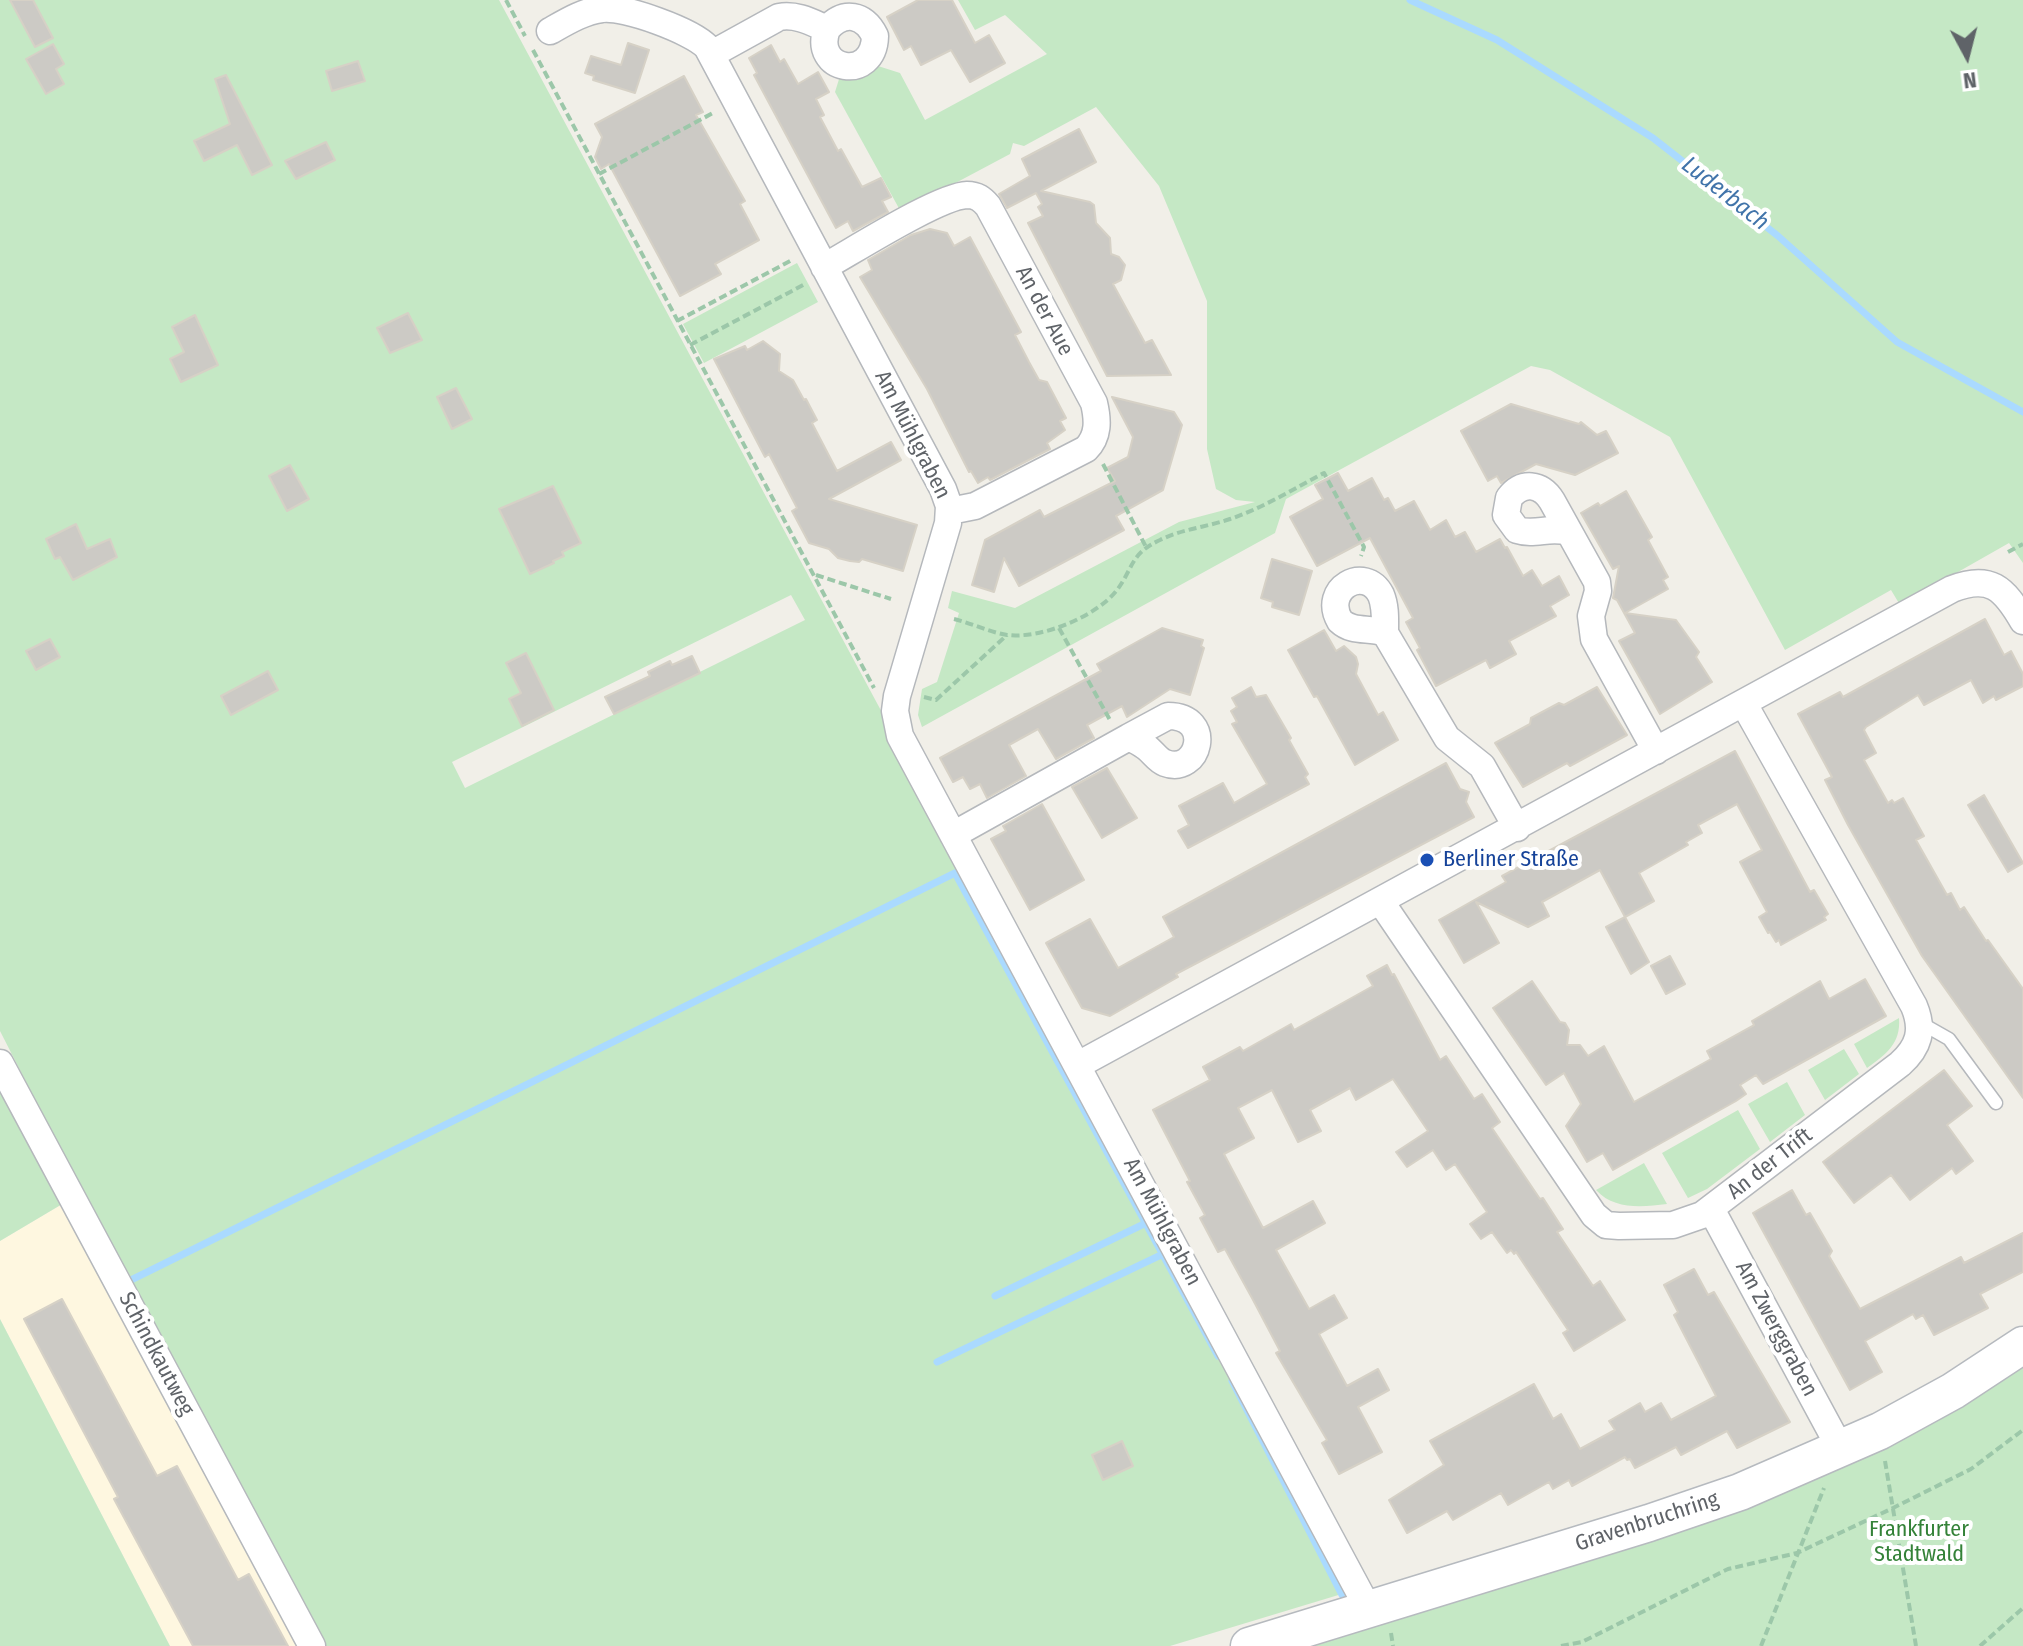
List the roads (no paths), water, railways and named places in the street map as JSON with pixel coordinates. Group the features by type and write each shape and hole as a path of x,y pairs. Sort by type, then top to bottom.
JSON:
{"street":[{"name":"Am Mühlgraben","path":"550,31 582,15 611,8 684,31 702,41 712,54 817,274 943,489 950,511 897,696 895,711 900,736 1369,1610"},
{"path":"712,54 779,17 803,18 827,29"},
{"name":"An der Aue","path":"817,274 946,200 970,195 981,198 988,206 1094,403 1097,430 1086,449 975,506 950,511"},
{"path":"1568,532 1598,586 1591,616 1594,639 1656,751"},
{"path":"1385,633 1375,629 1355,630 1340,621 1335,610 1336,599 1344,586 1354,581 1372,584 1380,594 1385,608 1385,633 1447,738 1482,766 1517,828"},
{"path":"1078,1065 1952,589 1967,583 1987,583 2001,590 2023,621"},
{"path":"1744,704 1914,1006 1919,1022"},
{"path":"953,835 1126,740"},
{"name":"An der Trift","path":"1381,902 1594,1215 1606,1225 1673,1225 1684,1223 1711,1209 1911,1054 1919,1038 1919,1022"},
{"name":"Schindkautweg","path":"0,1063 312,1646"},
{"name":"Am Zwerggraben","path":"1711,1209 1840,1448"},
{"name":"Gravenbruchring","path":"1249,1646 1740,1492 1880,1431 1953,1391 2023,1345"}],"lane":[{"path":"1919,1022 1949,1039 1996,1103"}],"waterway":[{"name":"Luderbach","path":"1410,0 1497,40 1653,138 1778,236 1897,342 2023,412"},
{"path":"131,1280 955,873 1218,1356"},
{"path":"995,1296 1146,1223"},
{"path":"937,1362 1163,1254"},
{"path":"1232,1381 1342,1595"}],"place":[{"name":"Berliner Straße","path":"1427,860"}],"park label":[{"name":"Frankfurter Stadtwald","path":"1919,1542"}]}
